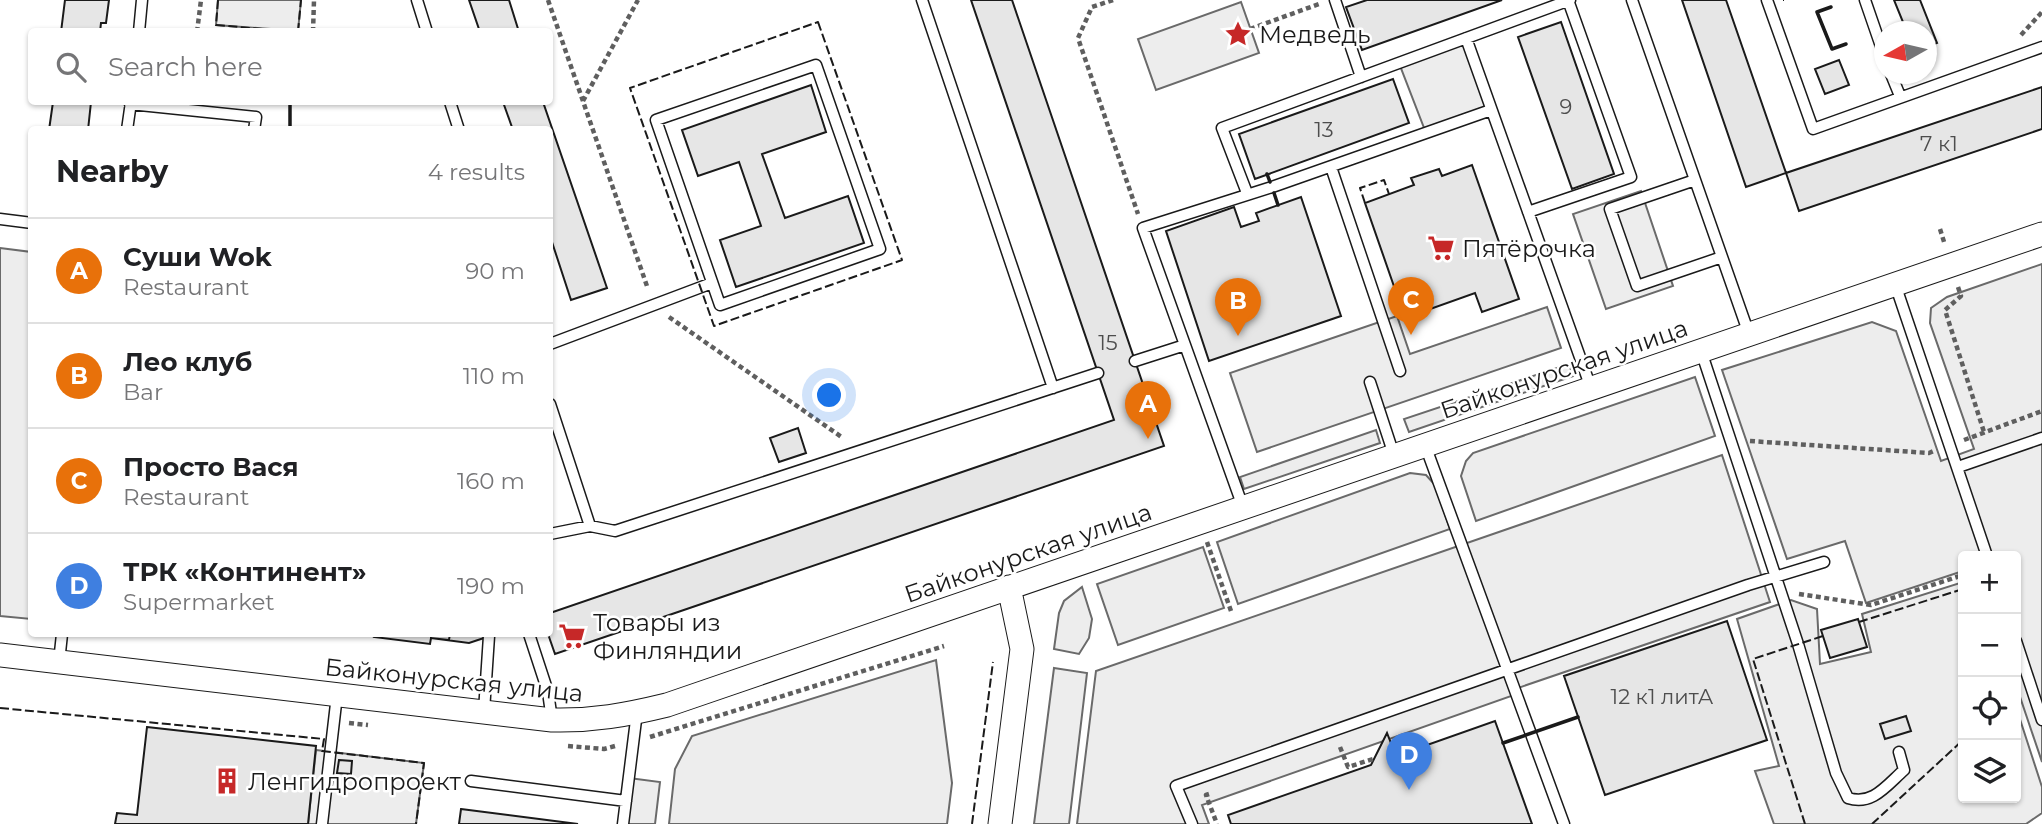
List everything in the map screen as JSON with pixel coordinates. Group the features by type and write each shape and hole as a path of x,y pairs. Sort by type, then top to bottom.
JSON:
{"street":[{"name":"Байконурская улица","path":"0,655 552,720 596,721 667,705 2042,234"},
{"path":"1000,824 1022,649 1009,587"}],"lane":[{"path":"139,28 142,0"},
{"path":"417,0 426,28"},
{"path":"922,0 1053,388"},
{"path":"1333,0 1361,77"},
{"path":"1247,193 1222,128 1569,0 1631,177 1528,212"},
{"path":"1632,0 1749,334"},
{"path":"1766,0 1813,129 2042,47"},
{"path":"1865,0 1874,25"},
{"path":"1466,38 1591,388"},
{"path":"816,65 880,250 720,305 712,283 656,121 816,65"},
{"path":"1895,84 1900,96"},
{"path":"127,126 130,105"},
{"path":"148,105 256,117 255,126"},
{"path":"451,105 459,126"},
{"path":"1243,507 1143,228 1331,167 1491,110"},
{"path":"1331,167 1400,371"},
{"path":"1695,180 1610,209 1637,286 1721,257"},
{"path":"0,219 28,222"},
{"path":"553,343 712,283"},
{"path":"1895,284 1985,551"},
{"path":"1135,361 1185,345"},
{"path":"1701,351 1836,772 1848,798 1861,803 1883,789 1903,770 1899,752"},
{"path":"553,533 590,526 615,531 1098,373"},
{"path":"1370,382 1394,455"},
{"path":"554,433 590,526"},
{"path":"1958,467 2042,438"},
{"path":"1425,445 1564,824"},
{"path":"1192,824 1176,786 1775,576 1824,562"},
{"path":"59,662 62,637"},
{"path":"484,711 489,637"},
{"path":"530,637 548,692 552,720"},
{"path":"2021,656 2042,720"},
{"path":"322,824 337,694"},
{"path":"623,824 638,712"},
{"path":"471,781 626,801"}],"path":[{"path":"198,28 201,0"},
{"path":"313,28 314,0"},
{"path":"548,0 654,307 861,451"},
{"path":"583,102 638,0"},
{"path":"1113,0 1092,8 1078,38 1143,228"},
{"path":"1251,29 1333,0"},
{"path":"1940,229 1961,296 1945,310 1992,455"},
{"path":"1730,440 1929,453 2042,411"},
{"path":"1200,522 1231,611"},
{"path":"1780,591 1871,605 1958,577"},
{"path":"1340,747 1348,767 1373,759"}],"shaded area":[{"path":"218,0 301,0 298,28 216,25"},
{"path":"1241,2 1259,53 1156,90 1138,39"},
{"path":"1466,38 1491,110 1426,133 1399,63"},
{"path":"1641,191 1673,286 1606,309 1573,214"},
{"path":"0,248 28,252 28,619 0,616"},
{"path":"2042,264 2042,762 2021,700 2021,551 1958,551 1958,573 1866,603 1845,541 1787,559 1722,370 1872,322 1896,331 1941,461 1974,449 1930,323 1931,308 1947,297"},
{"path":"1547,307 1561,348 1257,452 1230,373 1397,316 1410,354"},
{"path":"1569,364 1573,376 1409,432 1404,419"},
{"path":"1695,377 1715,436 1476,521 1461,476 1466,461 1473,453"},
{"path":"1376,430 1380,443 1244,489 1240,477"},
{"path":"1722,455 1770,602 1515,689 1517,694 1202,805 1209,824 1077,824 1096,671"},
{"path":"1410,473 1426,475 1435,485 1450,529 1238,604 1217,542"},
{"path":"1203,547 1224,608 1118,645 1097,584"},
{"path":"1958,584 1958,803 2021,803 2021,722 2042,787 2042,813 2026,824 1774,824 1755,771 1779,766 1737,619 1791,600 1817,609 1820,664 1871,652 1862,614"},
{"path":"1082,587 1092,619 1089,638 1079,654 1054,649 1059,613 1064,601"},
{"path":"936,660 952,783 947,824 669,824 675,769 692,736"},
{"path":"1054,668 1087,673 1069,824 1034,824"},
{"path":"316,750 424,763 416,824 308,824"},
{"path":"629,778 660,782 655,824 623,824"}],"building":[{"path":"65,0 109,0 106,23 101,23 100,28 62,28"},
{"path":"65,0 109,0 106,23 101,23 100,28 62,28"},
{"path":"469,0 509,0 518,28 479,28"},
{"path":"971,0 1012,0 1164,446 555,654 549,637 553,637 553,612 1114,420"},
{"path":"1367,0 1502,0 1362,50 1346,7"},
{"path":"1682,0 1726,0 1786,173 1746,187"},
{"path":"1894,0 1920,0 1928,21 1903,21"},
{"path":"1561,22 1614,174 1572,189 1518,37"},
{"path":"1839,60 1849,85 1825,94 1815,69"},
{"path":"1393,79 1409,123 1255,179 1239,134"},
{"path":"811,85 826,132 762,154 785,218 848,196 864,243 736,287 720,240 761,226 739,162 698,176 682,130"},
{"path":"2042,87 2042,129 1799,211 1786,173"},
{"path":"53,105 91,105 88,126 50,126"},
{"path":"53,105 91,105 88,126 50,126"},
{"path":"504,105 544,105 551,126 512,126"},
{"path":"553,131 607,288 571,300 553,245"},
{"name":"Пятёрочка","path":"1472,165 1519,299 1482,312 1475,293 1405,318 1365,203 1414,185 1411,178 1439,169 1442,176"},
{"path":"1301,197 1341,316 1209,361 1166,231 1234,207 1241,227 1259,221 1256,213"},
{"path":"798,428 806,453 779,462 770,438"},
{"path":"1858,619 1867,647 1830,658 1821,630"},
{"path":"1727,621 1767,740 1605,795 1564,676"},
{"path":"374,637 450,637 449,640 431,638 430,644"},
{"path":"374,637 487,637 469,643 431,638 430,644"},
{"path":"1906,716 1911,731 1885,739 1880,724"},
{"path":"1495,721 1532,824 1231,824 1228,815 1371,765 1387,733 1396,756"},
{"name":"Ленгидропроект","path":"147,727 316,746 308,824 115,824 117,813 137,815"},
{"path":"339,760 352,761 351,774 337,773"},
{"path":"461,809 578,824 459,824"}],"fence":[{"path":"218,0 216,25 250,28"},
{"path":"298,28 301,0"},
{"path":"818,22 902,260 714,326 630,88 818,22"},
{"path":"1365,203 1360,188 1384,180 1389,194"},
{"path":"1859,622 1958,591"},
{"path":"1805,824 1753,659 1823,636"},
{"path":"972,824 993,662"},
{"path":"0,708 324,739 322,751 424,763 416,824"},
{"path":"1872,824 1958,745"}],"wall":[{"path":"1831,7 1817,12 1832,49 1846,44"},
{"path":"290,105 290,126"},
{"path":"1267,174 1270,182"},
{"path":"1274,193 1278,205"},
{"path":"1503,743 1578,717"}],"place":[{"name":"Медведь","path":"1238,34"},
{"name":"Пятёрочка","path":"1441,248"},
{"name":"Просто Вася","path":"1411,335"},
{"name":"Лео клуб","path":"1238,336"},
{"name":"Суши Wok","path":"1148,439"},
{"name":"Товары из Финляндии","path":"572,636"},
{"name":"Ленгидропроект","path":"227,781"},
{"name":"ТРК «Континент»","path":"1409,790"}]}
